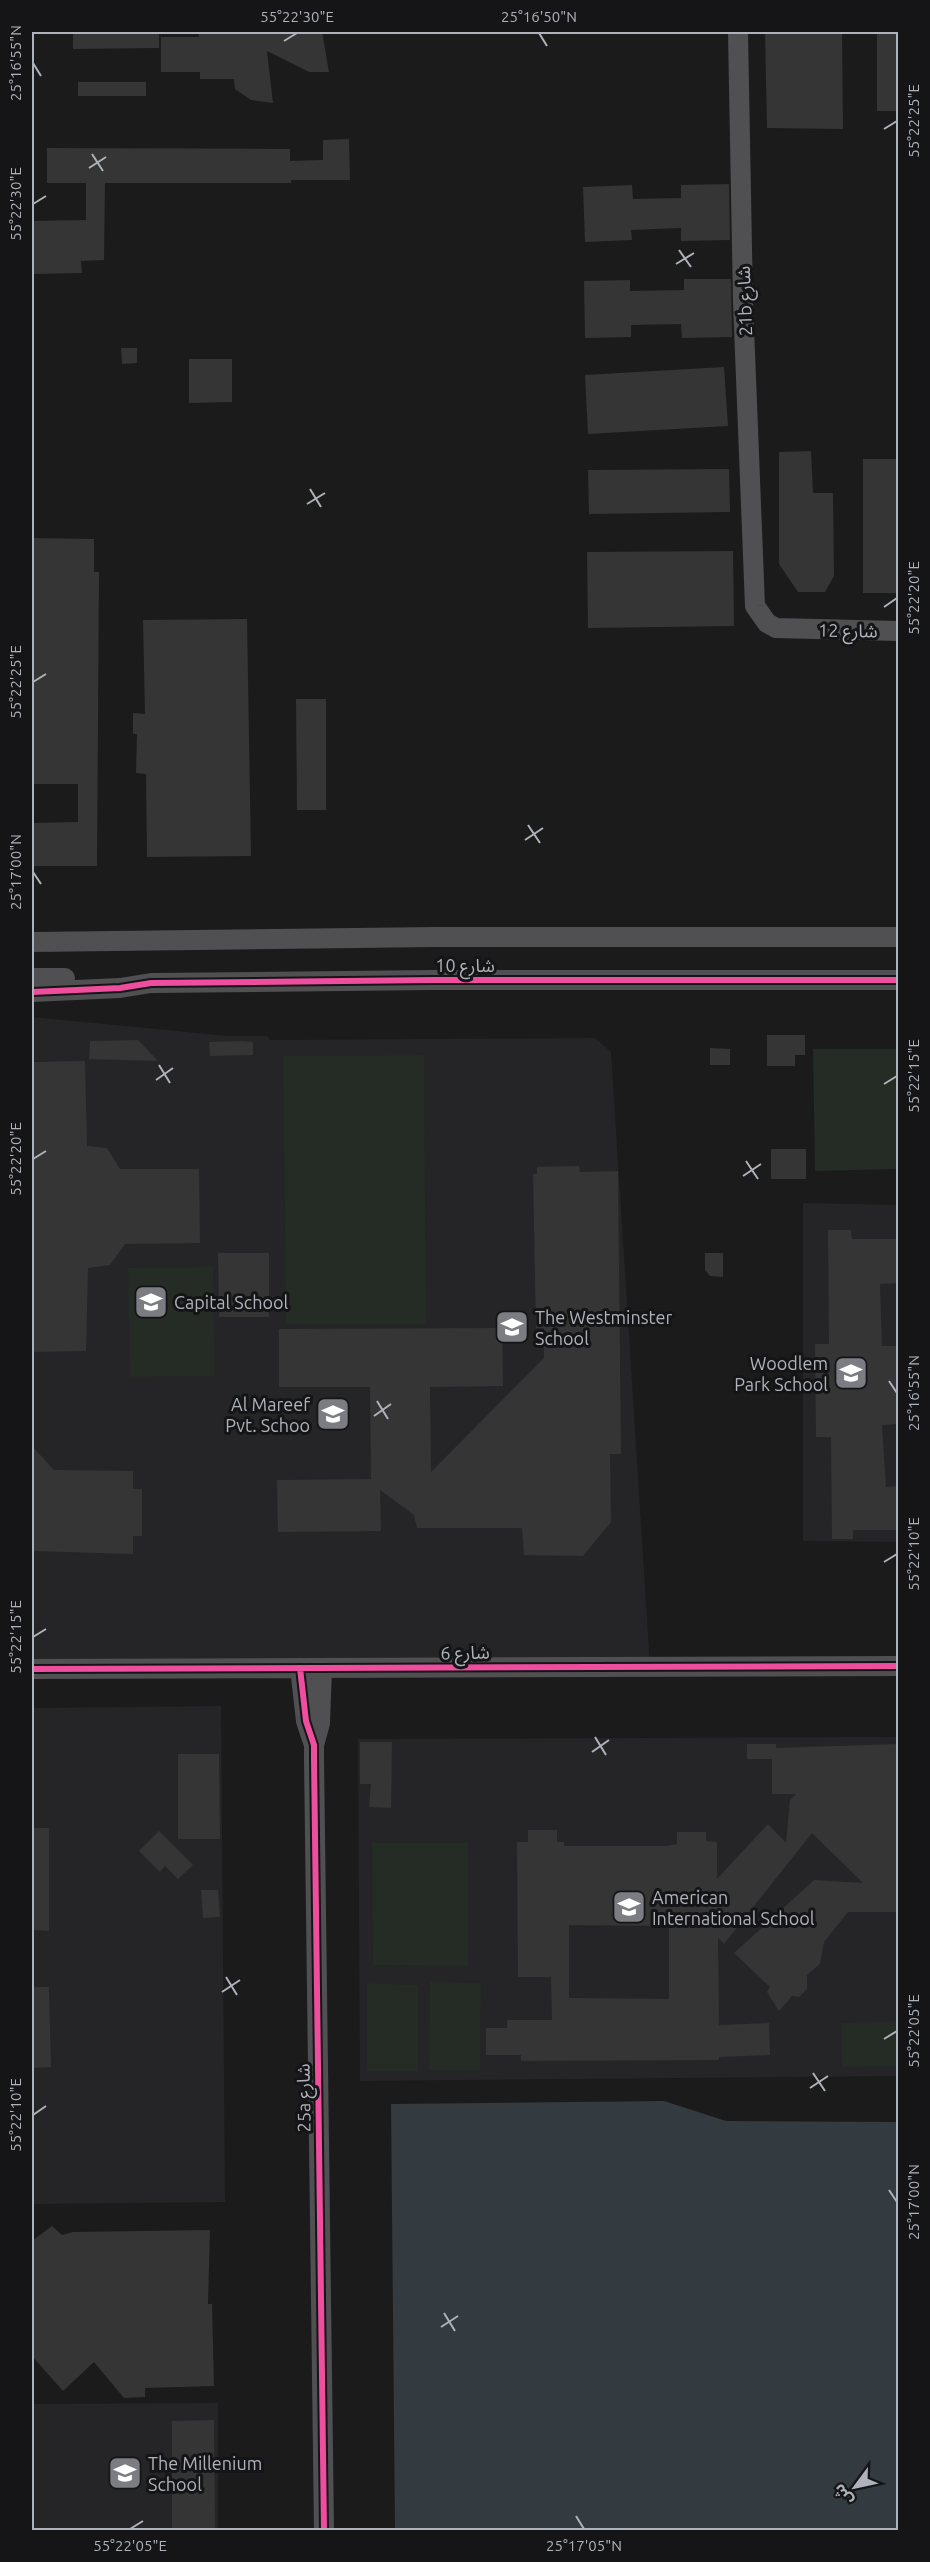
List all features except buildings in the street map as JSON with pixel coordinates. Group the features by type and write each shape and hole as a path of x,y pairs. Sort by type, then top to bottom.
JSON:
{"street":[{"name":"21b شارع","path":"738,32 743,302 754,570 760,592 771,611 797,629"},
{"name":"شارع 12","path":"797,629 898,631"},
{"name":"شارع 10","path":"32,942 435,937 898,937"},
{"path":"32,978 120,979 151,983"},
{"name":"شارع 10","path":"32,992 120,988 151,983 433,980 898,980"},
{"name":"شارع 6","path":"32,1669 898,1666"},
{"name":"25a شارع","path":"300,1668 306,1721 314,1745"},
{"name":"25a شارع","path":"322,1668 320,1723 314,1745 324,2530"}],"shaded area":[{"name":"Al Mareef Pvt. Schoo","path":"32,1017 228,1036 267,1036 270,1040 595,1038 611,1052 650,1666 32,1672"},
{"path":"813,1049 898,1049 898,1169 815,1171"},
{"path":"424,1055 426,1324 286,1324 283,1056"},
{"name":"Woodlem Park School","path":"803,1203 898,1205 898,1542 803,1541"},
{"path":"213,1267 215,1376 130,1377 128,1268"},
{"path":"221,1706 225,2202 32,2204 32,1708"},
{"name":"American International School","path":"898,1737 898,2076 360,2081 358,1739"},
{"path":"372,1843 468,1843 468,1966 373,1965"},
{"path":"430,1982 481,1983 480,2070 429,2070"},
{"path":"367,1983 418,1985 418,2071 367,2071"},
{"path":"898,2021 898,2066 842,2067 841,2023"},
{"path":"664,2101 726,2121 898,2122 898,2530 395,2530 391,2104"},
{"name":"The Millenium School","path":"218,2403 218,2530 32,2530 32,2404"}],"cycle path":[{"path":"32,992 120,988 151,983 433,980 898,980"},
{"path":"32,1669 898,1666"},
{"path":"300,1668 306,1721 314,1745 324,2530"}],"place":[{"name":"Capital School","path":"151,1302"},
{"name":"The Westminster School","path":"512,1327"},
{"name":"Woodlem Park School","path":"851,1373"},
{"name":"Al Mareef Pvt. Schoo","path":"333,1414"},
{"name":"American International School","path":"629,1907"},
{"name":"The Millenium School","path":"125,2473"}]}
